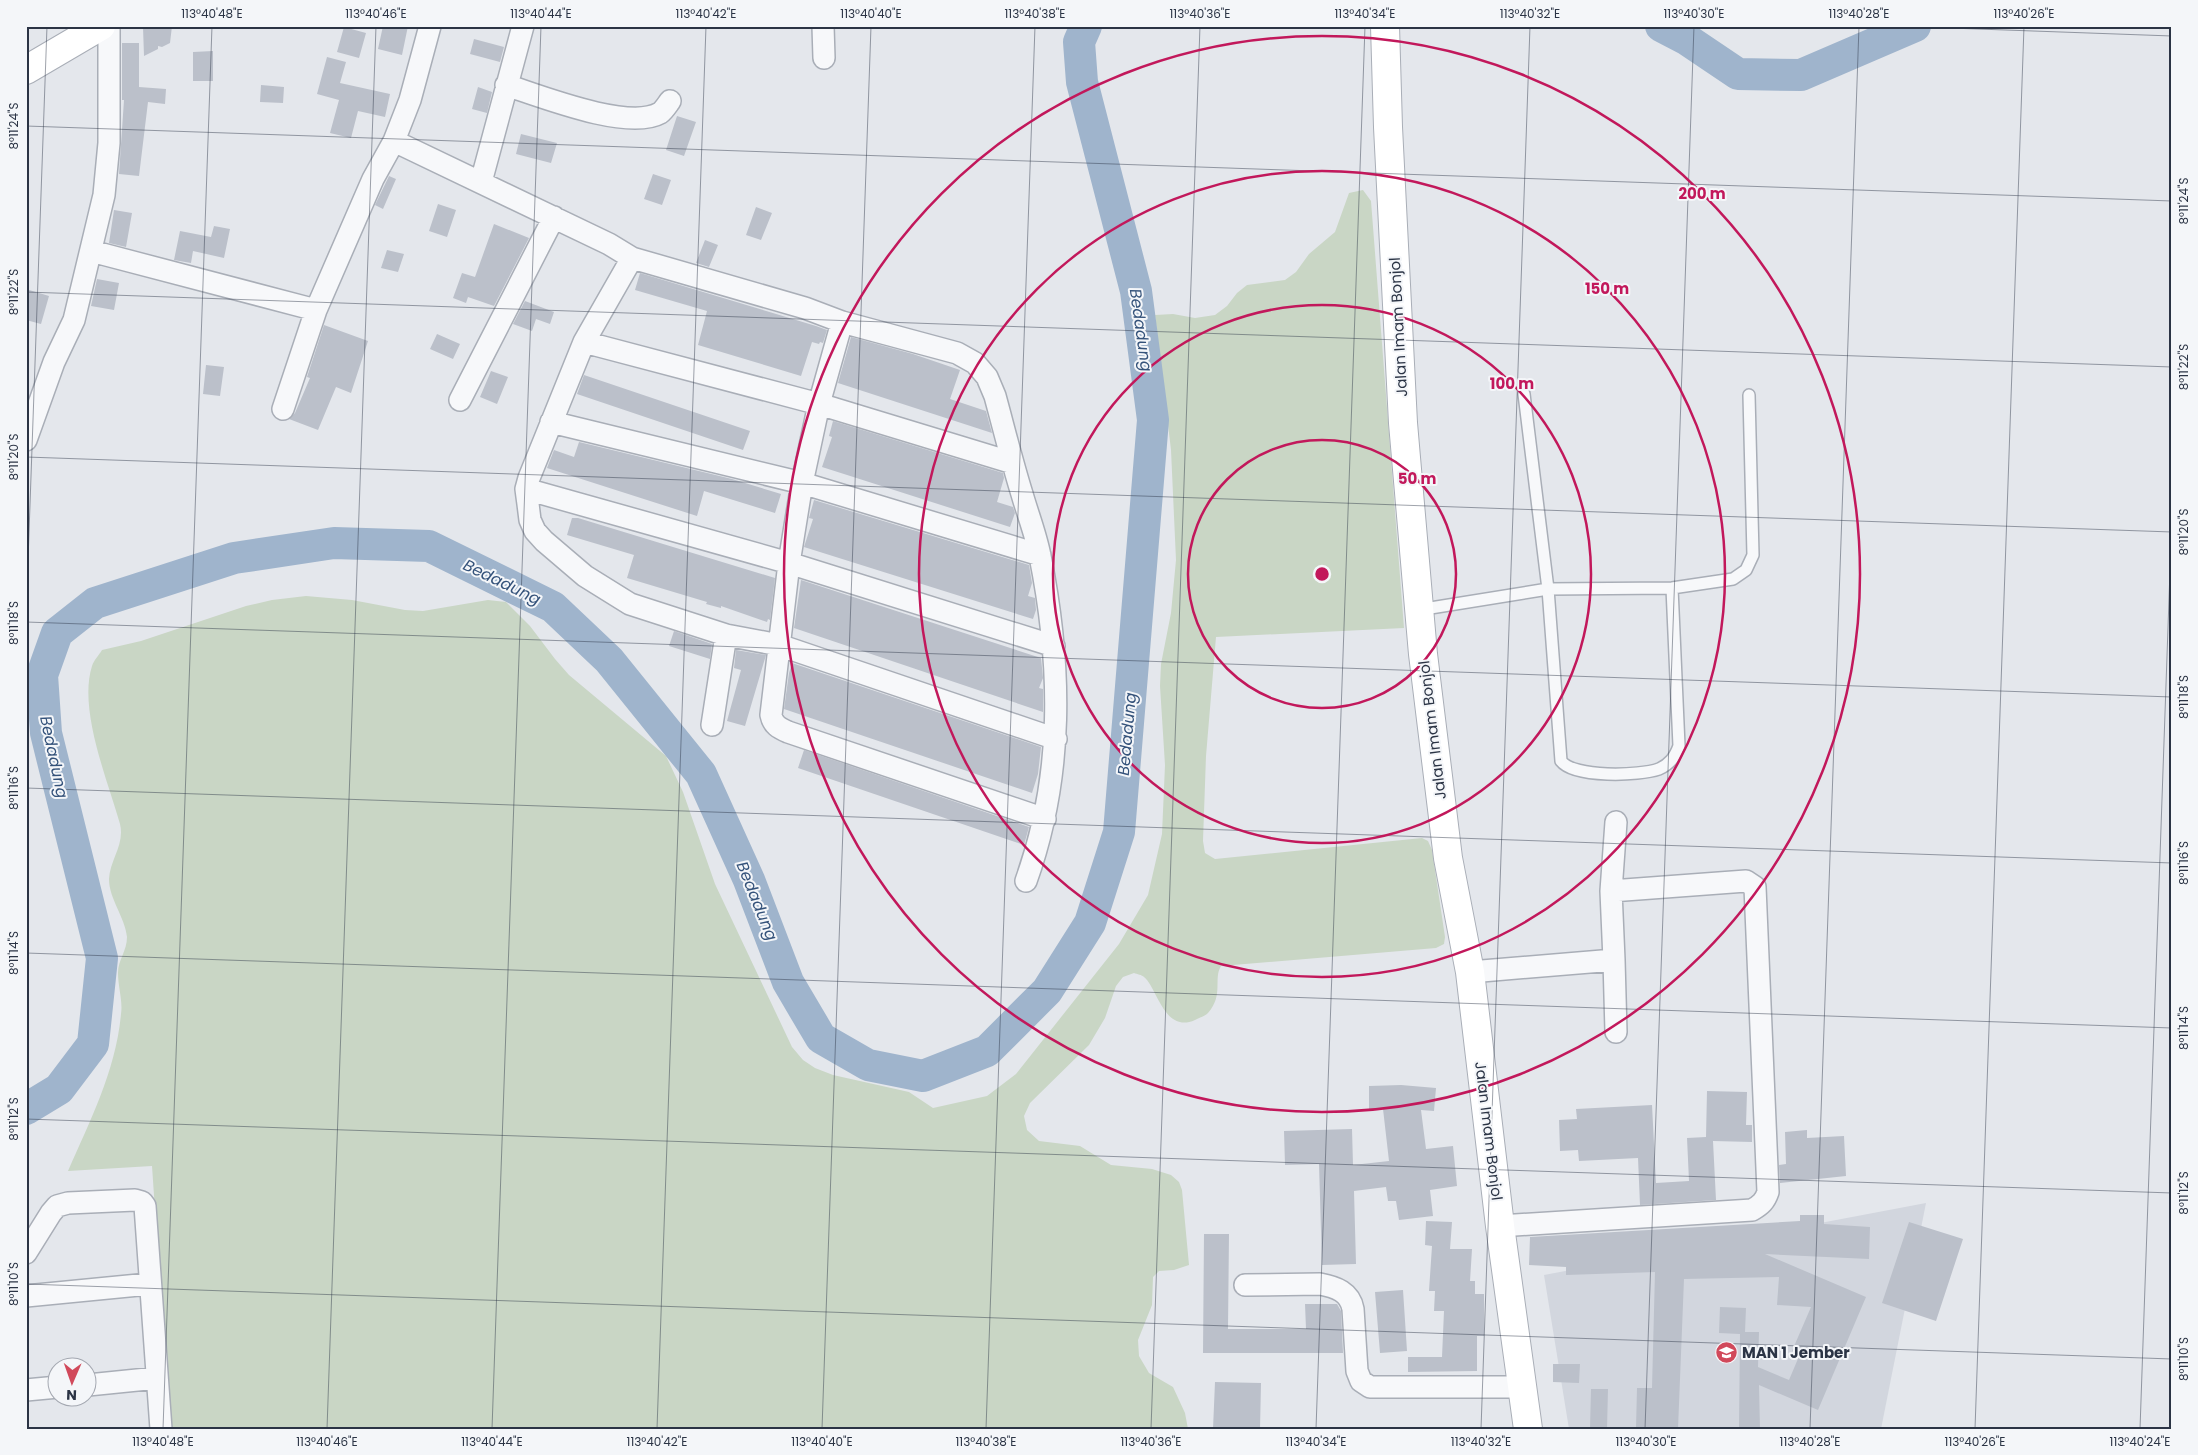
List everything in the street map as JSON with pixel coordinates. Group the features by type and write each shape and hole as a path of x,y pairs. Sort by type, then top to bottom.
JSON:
{"street":[{"path":"26,70 101,26"},
{"path":"26,440 54,362 74,320 91,251 107,172 109,26"},
{"path":"283,410 316,310 373,179 394,141 410,100 430,26"},
{"path":"481,182 523,26"},
{"path":"823,26 824,58"},
{"name":"Jalan Imam Bonjol","path":"1385,26 1388,127 1403,423 1418,610 1430,722 1448,858 1470,972 1500,1226 1528,1429"},
{"path":"506,85 592,112 626,118 646,116 660,112 670,101"},
{"path":"394,141 609,244 632,258 805,308 842,322 957,353 974,363 987,377 995,396 1040,555 1054,646 1056,739 1049,801 1039,845 1026,881"},
{"path":"460,400 554,217"},
{"path":"91,251 316,310"},
{"path":"632,258 584,342 526,489 530,520 535,531 585,576 630,604 726,634 779,645 1056,739"},
{"path":"842,322 819,404 802,483 789,563 771,715 772,722 778,728 1045,819"},
{"path":"584,342 819,404 1013,463"},
{"path":"551,422 802,483 1040,555"},
{"path":"526,489 789,563 1054,646"},
{"path":"712,725 726,634"},
{"path":"1616,822 1611,891 1616,1032"},
{"path":"1500,1226 1752,1210 1761,1205 1766,1199 1768,1192 1755,886 1746,882 1611,891"},
{"path":"1470,972 1614,960"},
{"path":"26,1253 57,1206 68,1203 135,1200 142,1202 146,1211 149,1284 161,1429"},
{"path":"26,1296 149,1284"},
{"path":"1244,1284 1320,1284 1332,1286 1343,1292 1351,1300 1353,1309 1357,1371 1361,1381 1370,1387 1522,1386"},
{"path":"98,1384 157,1378"},
{"path":"26,1390 48,1388"}],"lane":[{"path":"1524,394 1548,589 1561,761 1565,766 1577,771 1595,774 1650,771 1670,762 1677,751 1679,746 1672,588"},
{"path":"1418,610 1548,589 1672,588 1733,579 1746,570 1753,555 1749,395"}],"shaded area":[{"name":"MAN 1 Jember","path":"1926,1203 1881,1429 1569,1429 1544,1275"}],"green space":[{"path":"1363,190 1371,201 1404,628 1216,637 1206,756 1203,841 1205,853 1215,859 1422,838 1428,841 1432,850 1445,937 1444,944 1436,948 1221,966 1218,976 1216,1000 1213,1006 1205,1015 1184,1023 1176,1021 1169,1015 1163,1008 1149,982 1143,976 1134,973 1123,977 1116,986 1105,1018 1089,1045 1030,1103 1024,1116 1027,1130 1039,1141 1080,1146 1111,1165 1152,1169 1171,1175 1179,1182 1182,1190 1189,1265 1174,1270 1159,1271 1153,1277 1152,1305 1138,1340 1139,1356 1149,1373 1173,1387 1185,1413 1188,1429 170,1429 152,1166 68,1171 101,1095 114,1055 121,1009 118,968 126,947 127,937 112,894 109,879 121,838 120,824 96,745 89,703 89,684 92,666 102,650 141,641 246,606 272,600 306,596 352,600 405,610 423,611 488,600 506,602 530,626 569,675 666,756 683,792 715,884 792,1047 803,1060 815,1068 833,1075 909,1092 933,1108 987,1096 1016,1074 1119,944 1148,895 1162,834 1165,765 1160,686 1161,664 1171,613 1176,560 1171,450 1155,315 1173,314 1195,318 1215,315 1227,306 1237,293 1247,285 1285,280 1296,272 1309,254 1335,232 1349,193"}],"building":[{"path":"172,26 170,43 162,47 158,46 158,49 144,56 143,27"},
{"path":"383,26 408,26 402,55 378,49"},
{"path":"344,27 366,33 359,58 337,52"},
{"path":"474,39 504,47 500,62 470,54"},
{"path":"122,43 139,43 139,87 166,89 165,104 148,102 139,176 119,174 124,100 122,100"},
{"path":"213,51 213,81 193,81 193,52"},
{"path":"327,57 346,62 340,83 390,94 385,117 358,111 351,138 330,133 339,100 317,94"},
{"path":"261,85 284,87 283,103 260,102"},
{"path":"478,87 492,92 487,113 472,109"},
{"path":"677,116 696,122 684,156 666,150"},
{"path":"521,134 557,143 551,163 516,154"},
{"path":"653,174 671,180 662,205 644,199"},
{"path":"389,176 396,179 383,209 375,205"},
{"path":"438,204 456,210 447,237 429,231"},
{"path":"756,207 772,213 761,240 746,235"},
{"path":"114,210 132,213 126,247 109,243"},
{"path":"494,224 529,238 494,306 468,297 466,303 453,298 462,273 475,277"},
{"path":"214,226 230,229 224,258 193,251 191,263 174,260 180,231 211,237"},
{"path":"705,240 718,245 709,267 696,263"},
{"path":"387,250 404,254 398,272 381,268"},
{"path":"640,273 827,330 823,343 812,342 801,376 698,345 707,311 635,290"},
{"path":"97,279 119,283 114,310 91,306"},
{"path":"26,289 49,296 41,324 26,320"},
{"path":"525,301 554,312 550,324 536,319 532,331 513,324"},
{"path":"324,325 368,341 351,393 336,387 318,430 289,419 295,413 310,378 307,377"},
{"path":"437,334 460,344 453,359 430,349"},
{"path":"851,337 913,354 960,370 950,399 986,411 992,433 838,383"},
{"path":"206,365 224,367 220,396 203,394"},
{"path":"491,371 508,377 497,404 480,397"},
{"path":"584,375 750,431 743,450 577,394"},
{"path":"833,421 1003,473 1004,478 997,502 1013,507 1015,513 1010,527 822,467 832,437 829,436"},
{"path":"579,442 732,479 781,494 775,513 704,491 697,516 547,468 554,450 574,457"},
{"path":"814,500 1029,565 1032,583 1028,596 1035,598 1036,610 1033,619 804,547 813,519 809,518"},
{"path":"572,518 578,518 775,578 770,620 768,619 767,622 627,578 634,555 567,535"},
{"path":"801,580 1041,658 1043,678 1039,688 1043,689 1043,712 794,628"},
{"path":"674,631 712,644 710,659 669,646"},
{"path":"736,650 766,655 745,726 727,721 741,670 734,668"},
{"path":"792,663 1041,747 1038,774 1032,793 784,709"},
{"path":"804,750 1029,827 1024,845 798,768"},
{"path":"1401,1085 1436,1088 1434,1111 1421,1110 1426,1149 1453,1146 1457,1186 1430,1190 1433,1216 1399,1220 1396,1201 1388,1201 1386,1187 1354,1191 1356,1264 1322,1265 1319,1164 1285,1165 1284,1131 1352,1129 1353,1165 1389,1161 1383,1109 1369,1109 1369,1086"},
{"path":"1707,1091 1747,1092 1746,1125 1752,1125 1752,1142 1713,1141 1716,1200 1640,1205 1638,1158 1579,1161 1578,1150 1560,1151 1559,1120 1577,1119 1576,1109 1652,1105 1656,1183 1689,1181 1687,1138 1706,1137"},
{"path":"1807,1130 1807,1138 1844,1136 1846,1176 1780,1183 1779,1165 1786,1164 1785,1132"},
{"path":"1800,1215 1824,1215 1824,1224 1870,1227 1869,1259 1765,1254 1866,1297 1818,1410 1759,1385 1760,1429 1739,1429 1740,1334 1719,1333 1720,1307 1746,1308 1745,1332 1759,1332 1758,1367 1789,1380 1800,1354 1792,1351 1811,1307 1777,1305 1779,1277 1684,1279 1678,1429 1636,1428 1637,1388 1652,1388 1655,1272 1566,1275 1566,1267 1529,1265 1530,1237 1800,1221"},
{"path":"1426,1221 1452,1222 1450,1249 1472,1249 1470,1281 1475,1281 1475,1294 1484,1294 1484,1336 1477,1336 1477,1371 1408,1372 1408,1357 1442,1357 1444,1311 1434,1311 1435,1291 1429,1291 1432,1246 1425,1245"},
{"path":"1909,1222 1963,1239 1936,1321 1882,1303"},
{"path":"1204,1234 1229,1234 1228,1329 1306,1329 1305,1304 1337,1304 1341,1311 1343,1353 1203,1353"},
{"path":"1403,1290 1407,1351 1380,1353 1375,1292"},
{"path":"1553,1364 1580,1364 1579,1383 1553,1382"},
{"path":"1215,1382 1261,1383 1260,1429 1213,1429"},
{"path":"1591,1389 1608,1389 1607,1429 1590,1429"}],"waterway":[{"name":"Bedadung","path":"26,1109 59,1089 93,1044 102,958 46,733 42,675 57,633 95,603 234,558 334,543 429,546 553,607 609,660 701,774 749,880 788,982 821,1038 868,1065 923,1076 987,1051 1047,991 1090,923 1119,832 1153,420 1136,291 1082,82 1079,42 1086,26"},
{"name":"Bedadung","path":"1661,26 1686,39 1738,74 1801,75 1915,26"}],"place":[{"name":"MAN 1 Jember","path":"1726,1352"}]}
